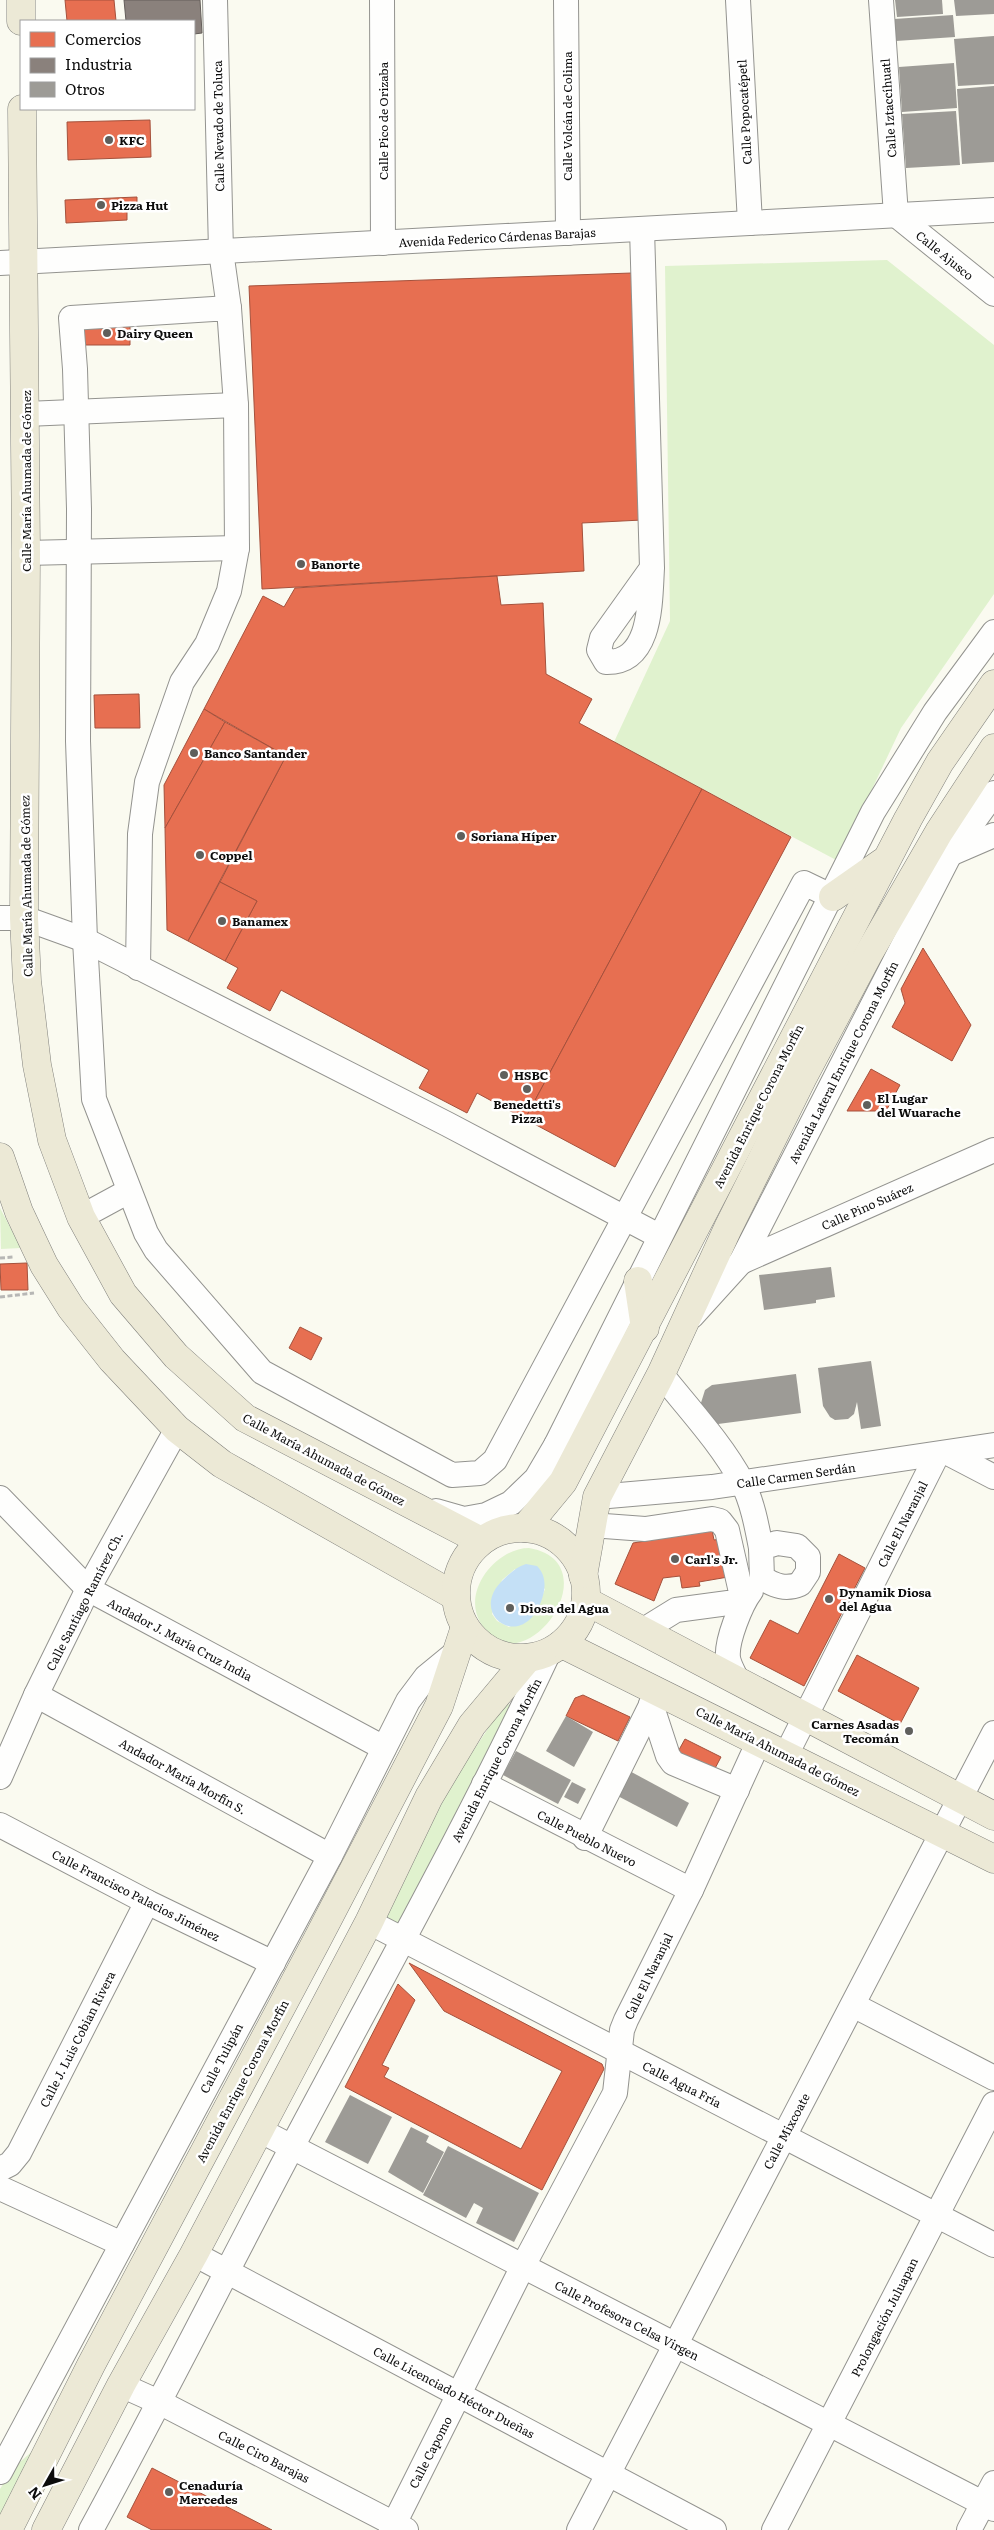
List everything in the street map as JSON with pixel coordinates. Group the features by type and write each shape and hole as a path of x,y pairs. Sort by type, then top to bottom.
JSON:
{"main road":[{"path":"21,0 21,20"},
{"name":"Calle María Ahumada de Gómez","path":"22,110 12,262 26,414 26,553 12,918 27,981 37,1064 52,1140 81,1217 123,1294 176,1356 245,1418 481,1541"},
{"name":"Avenida Enrique Corona Morfín","path":"525,1528 563,1482 645,1328 885,862 940,762 994,684"},
{"name":"Avenida Enrique Corona Morfín","path":"46,2530 121,2385 194,2254 369,1922 429,1797 472,1725 546,1652 574,1632 582,1617 591,1525 597,1497 660,1374 728,1228 802,1079 869,953 939,832 994,748"},
{"path":"832,897 885,862"},
{"path":"0,1157 19,1212 44,1265 61,1291 112,1360 178,1429 222,1464 456,1596"},
{"path":"638,1281 645,1328"},
{"name":"Avenida Enrique Corona Morfín","path":"546,1652 509,1658 492,1652 477,1642 465,1627 458,1612 456,1596 461,1569 467,1556 481,1541 509,1529 525,1528 544,1533 561,1543 575,1558 584,1588"},
{"path":"584,1588 642,1631 806,1715 994,1816"},
{"name":"Avenida Enrique Corona Morfín","path":"8,2530 131,2289 402,1779 438,1706 454,1654 465,1627"},
{"name":"Calle María Ahumada de Gómez","path":"546,1652 759,1741 994,1860"}],"street":[{"name":"Calle Nevado de Toluca","path":"138,968 140,834 147,782 182,682 207,644 229,591 236,548 236,405 229,308 221,251 215,0"},
{"name":"Calle Pico de Orizaba","path":"382,0 383,243"},
{"name":"Calle Volcán de Colima","path":"566,0 568,233"},
{"name":"Calle Popocatépetl","path":"738,0 750,223"},
{"name":"Calle Iztaccíhuatl","path":"880,0 896,215"},
{"name":"Avenida Federico Cárdenas Barajas","path":"12,262 994,210"},
{"name":"Calle Ajusco","path":"896,215 994,294"},
{"path":"642,229 652,568"},
{"path":"229,308 71,318 76,413 79,550 78,741 84,940 94,1099 146,1233 156,1250 262,1372 452,1475 480,1473 495,1460 804,883 832,897"},
{"path":"26,414 236,405"},
{"path":"26,553 79,550 236,548"},
{"path":"402,1500 464,1519 486,1515 511,1503 536,1479 556,1445 873,812 935,712 994,632"},
{"name":"Avenida Lateral Enrique Corona Morfín","path":"684,1325 741,1262 950,854 994,793"},
{"path":"919,867 994,835"},
{"path":"12,918 84,940 625,1216 659,1236"},
{"name":"Calle Pino Suárez","path":"741,1262 994,1150"},
{"path":"81,1217 129,1191"},
{"path":"660,1374 708,1432 743,1482 758,1530 762,1578 743,1601 728,1652 728,1658 737,1680"},
{"name":"Calle Santiago Ramírez Ch.","path":"0,1777 36,1695 88,1589 178,1429"},
{"path":"556,1445 563,1482"},
{"name":"Calle Carmen Serdán","path":"597,1497 743,1482 994,1445"},
{"path":"943,1454 994,1477"},
{"name":"Calle El Naranjal","path":"786,1755 943,1454"},
{"path":"663,1491 660,1512 668,1526"},
{"name":"Andador J. María Cruz India","path":"0,1498 88,1589 384,1748"},
{"path":"591,1525 645,1529 712,1519 720,1521 727,1530 743,1601"},
{"path":"761,1548 777,1543 797,1546 808,1557 809,1564 805,1579 793,1587 776,1586 762,1578"},
{"path":"642,1631 676,1610 743,1601"},
{"name":"Avenida Enrique Corona Morfín","path":"94,2529 161,2403 292,2147 510,1737 546,1652"},
{"name":"Calle Tulipán","path":"2,2468 330,1856 408,1701 426,1678 454,1654"},
{"name":"Andador María Morfín S.","path":"36,1695 330,1856"},
{"path":"655,1697 668,1756 673,1763 737,1790"},
{"path":"585,1838 655,1697"},
{"name":"Calle Mixcoate","path":"579,2530 994,1733"},
{"name":"Calle El Naranjal","path":"523,2266 615,2093 619,2052 626,2020 690,1890 759,1741"},
{"name":"Calle Pueblo Nuevo","path":"484,1784 585,1838 690,1890"},
{"name":"Calle Francisco Palacios Jiménez","path":"0,1825 147,1902 273,1963"},
{"name":"Calle J. Luis Cobian Rivera","path":"0,2169 10,2164 19,2153 147,1902"},
{"name":"Calle Agua Fría","path":"369,1922 994,2245"},
{"path":"853,2005 994,2078"},
{"name":"Prolongación Juluapan","path":"774,2530 994,2104"},
{"name":"Calle Profesora Celsa Virgen","path":"259,2130 988,2507"},
{"path":"0,2188 122,2244"},
{"name":"Calle Licenciado Héctor Dueñas","path":"194,2254 714,2530"},
{"name":"Calle Capomo","path":"397,2528 459,2394 523,2266"},
{"path":"2,2468 46,2426 106,2312 131,2289"},
{"name":"Calle Ciro Barajas","path":"121,2385 161,2403 397,2528"},
{"path":"969,2530 988,2507 994,2483"}],"path":[{"path":"0,1296 61,1291"}],"green space":[{"path":"887,260 994,345 994,594 901,728 838,861 614,742 670,621 665,266"},
{"path":"0,1208 21,1248 1,1249"},
{"path":"529,1548 553,1558 563,1576 562,1597 552,1618 536,1634 517,1643 497,1640 480,1622 476,1610 476,1597 479,1585 486,1573 505,1555","holes":["515,1569 545,1589 535,1614 509,1627 497,1621 492,1614 502,1580"]},
{"path":"511,1704 518,1707 396,1927 381,1918 436,1807 503,1706"},
{"path":"50,2436 0,2530 0,2489 13,2468"}],"water":[{"path":"526,1564 537,1566 542,1573 545,1586 543,1595 533,1616 523,1624 511,1627 501,1623 494,1615 491,1605 494,1592 509,1574"}],"building: Comercios":[{"path":"65,0 114,0 116,20 67,20"},
{"name":"KFC","path":"150,120 151,157 68,160 67,122"},
{"name":"Pizza Hut","path":"137,197 137,210 127,211 127,220 66,223 65,200"},
{"path":"632,273 642,520 582,523 584,571 262,589 249,286"},
{"name":"Dairy Queen","path":"83,322 130,322 130,345 84,345"},
{"name":"Soriana Híper","path":"497,576 501,605 543,603 546,674 592,699 579,723 702,789 525,1119 477,1093 467,1113 419,1088 429,1070 281,990 270,1011 227,988 238,968 225,961 257,901 220,882 286,756 204,709 263,596 284,607 295,588"},
{"path":"139,694 140,728 95,728 94,695"},
{"name":"Banco Santander","path":"204,709 225,722 165,828 164,785"},
{"name":"Coppel","path":"225,722 286,756 188,941 167,930 165,828"},
{"path":"702,789 791,837 615,1167 525,1119"},
{"name":"Banamex","path":"220,882 257,901 225,961 188,941"},
{"path":"923,948 971,1025 952,1061 892,1027 905,1003 901,989"},
{"path":"871,1069 900,1085 886,1111 847,1111"},
{"path":"27,1263 28,1290 1,1290 0,1264"},
{"path":"300,1327 322,1338 311,1360 289,1348"},
{"name":"Carl's Jr.","path":"712,1530 714,1540 721,1539 728,1577 699,1582 700,1586 682,1588 680,1576 663,1578 654,1601 615,1584 633,1543"},
{"path":"839,1554 865,1568 804,1686 750,1658 770,1620 798,1634"},
{"path":"857,1655 919,1688 900,1724 838,1691"},
{"path":"583,1695 630,1717 618,1741 566,1716 575,1698"},
{"path":"685,1739 721,1757 711,1776 675,1757"},
{"path":"409,1963 602,2064 604,2069 542,2190 345,2087 398,1984 415,2000 382,2065 389,2068 384,2077 521,2149 562,2071 444,2011"},
{"name":"Cenaduría Mercedes","path":"152,2468 272,2530 152,2530 127,2517"}],"building: Industria":[{"path":"124,0 200,0 202,33 195,34 195,20 126,20"}],"building: Otros":[{"path":"895,0 942,0 943,14 897,17"},
{"path":"954,0 994,0 994,14 956,16"},
{"path":"953,15 955,37 896,41 894,19"},
{"path":"994,36 994,84 958,86 954,39"},
{"path":"954,63 957,108 902,112 899,67"},
{"path":"994,86 994,162 962,164 957,89"},
{"path":"956,111 960,165 906,168 902,114"},
{"path":"831,1267 835,1297 816,1300 816,1303 764,1310 759,1275"},
{"path":"871,1361 881,1426 861,1429 857,1402 854,1414 848,1419 835,1420 830,1417 823,1406 818,1368"},
{"path":"796,1374 801,1413 718,1424 712,1422 700,1406 705,1390 712,1385"},
{"path":"566,1716 593,1732 574,1767 546,1751"},
{"path":"516,1751 571,1780 558,1804 503,1775"},
{"path":"624,1768 689,1803 677,1827 612,1793"},
{"path":"572,1782 586,1789 578,1804 564,1797"},
{"path":"350,2095 392,2117 368,2164 325,2142"},
{"path":"411,2127 429,2136 426,2142 444,2152 423,2193 388,2172"},
{"path":"448,2146 539,2193 514,2242 476,2223 483,2208 474,2203 466,2218 423,2195"}],"place":[{"name":"KFC","path":"109,140"},
{"name":"Pizza Hut","path":"101,205"},
{"name":"Dairy Queen","path":"107,333"},
{"name":"Banorte","path":"301,564"},
{"name":"Banco Santander","path":"194,753"},
{"name":"Soriana Híper","path":"461,836"},
{"name":"Coppel","path":"200,855"},
{"name":"Banamex","path":"222,921"},
{"name":"HSBC","path":"504,1075"},
{"name":"Benedetti's Pizza","path":"527,1089"},
{"name":"El Lugar del Wuarache","path":"867,1105"},
{"name":"Carl's Jr.","path":"675,1559"},
{"name":"Dynamik Diosa del Agua","path":"829,1599"},
{"name":"Diosa del Agua","path":"510,1608"},
{"name":"Carnes Asadas Tecomán","path":"909,1731"},
{"name":"Cenaduría Mercedes","path":"169,2492"}]}
